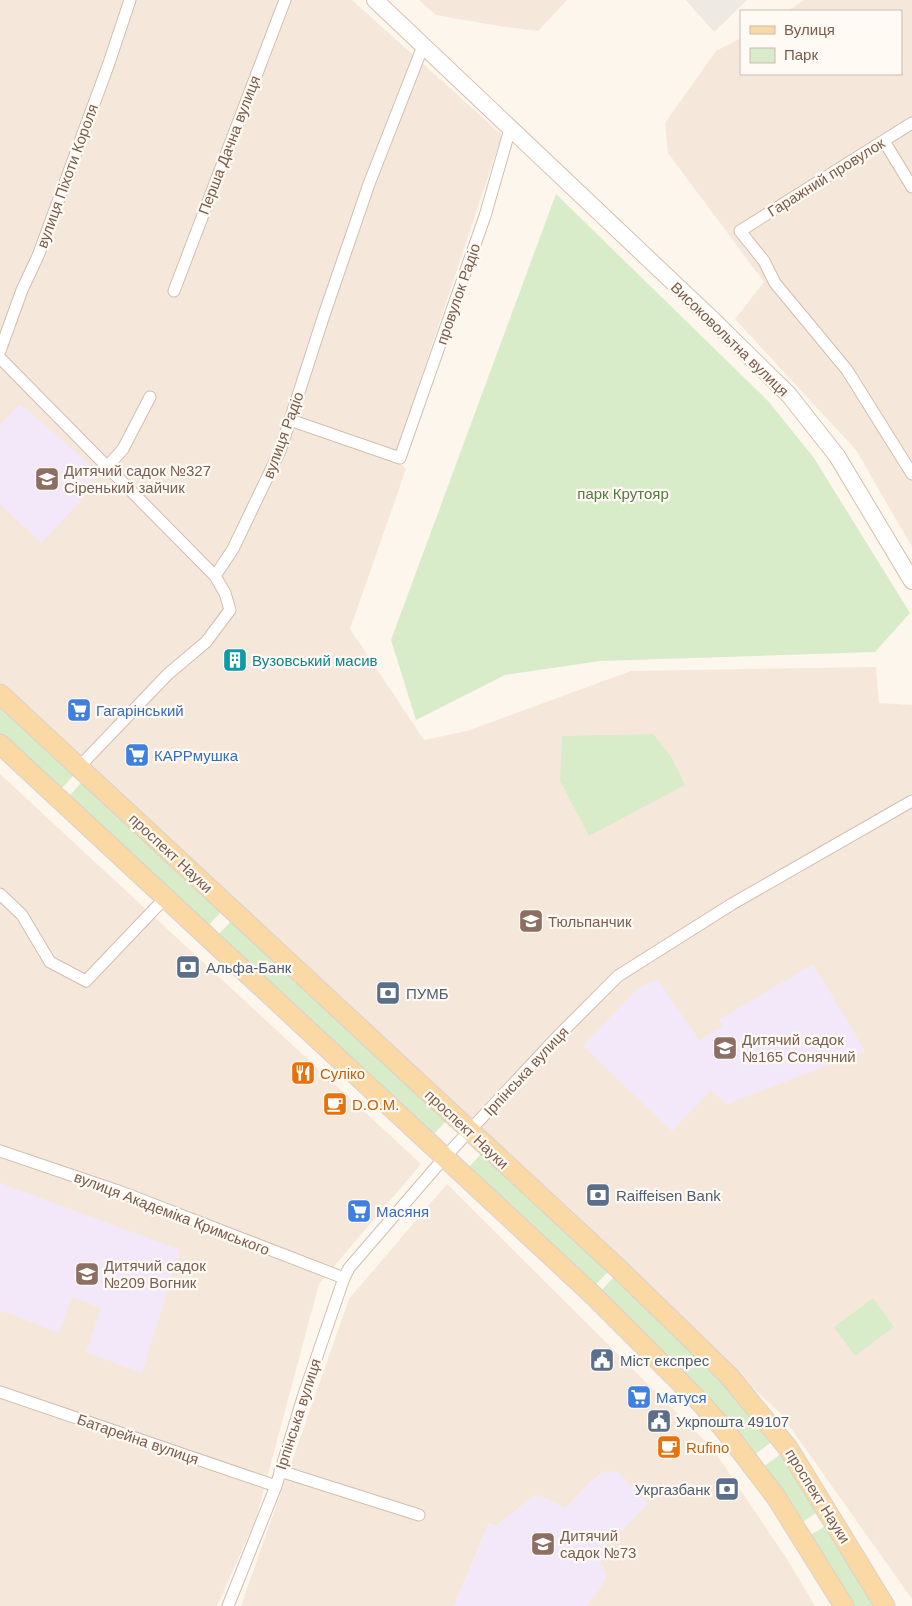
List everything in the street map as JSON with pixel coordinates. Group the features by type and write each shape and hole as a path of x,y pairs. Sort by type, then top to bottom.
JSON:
{"main road":[{"name":"Високовольтна вулиця","path":"374,0 714,321 789,395 837,456 912,581"},
{"name":"проспект Науки","path":"0,694 621,1271 729,1376 788,1448 885,1606"},
{"path":"0,744 594,1296 700,1402 724,1429 776,1497 844,1606"}],"street":[{"name":"вулиця Піхоти Короля","path":"0,351 22,290 38,256 109,63 130,0"},
{"name":"Перша Дачна вулиця","path":"174,291 285,0"},
{"name":"вулиця Радіо","path":"216,576 233,549 268,480 280,451 366,194 423,46"},
{"name":"Гаражний провулок","path":"912,124 740,231 764,261 775,283 847,370 912,474"},
{"name":"провулок Радіо","path":"290,420 400,458 485,216 510,128"},
{"path":"884,141 912,187"},
{"path":"0,358 216,576 225,593 230,610 206,642 168,674 79,768"},
{"path":"107,467 123,449 150,397"},
{"name":"Ірпінська вулиця","path":"228,1606 276,1486 304,1394 349,1268 444,1158 559,1035 618,976 732,904 912,801"},
{"path":"0,894 22,915 50,962 86,981 165,898"},
{"name":"вулиця Академіка Кримського","path":"0,1151 121,1192 344,1278"},
{"name":"Батарейна вулиця","path":"0,1392 276,1486"},
{"path":"280,1470 420,1515"}],"shaded area":[{"path":"0,0 352,0 502,135 395,456 406,469 350,629 424,740 467,731 631,671 876,667 879,703 912,705 912,1599 780,1413 313,980 0,683"},
{"path":"419,0 567,0 538,31 436,15"},
{"path":"686,0 747,0 714,32"},
{"path":"804,0 912,0 912,547 856,450 735,319 764,282 668,153 665,123 716,51 740,39 740,75 902,75 902,10 789,10"},
{"name":"Дитячий садок №327 Сіренький зайчик","path":"20,404 100,473 90,485 85,496 41,543 0,504 0,425"},
{"path":"0,774 421,1164 319,1284 256,1519 217,1606 0,1606"},
{"name":"Дитячий садок №165 Сонячний","path":"813,964 865,1051 727,1104 711,1090 672,1131 583,1046 637,989 657,979 699,1040 723,1026 719,1020"},
{"name":"Дитячий садок №209 Вогник","path":"0,1183 180,1250 142,1373 86,1352 101,1308 72,1297 59,1333 0,1310"},
{"path":"447,1184 713,1449 787,1559 815,1606 586,1606 604,1582 606,1576 601,1563 602,1555 612,1534 624,1529 606,1471 590,1482 565,1509 536,1495 496,1526 489,1523 454,1606 241,1606 349,1299"},
{"name":"Дитячий садок №73","path":"606,1471 618,1472 648,1504 624,1529 612,1534 602,1555 601,1563 606,1576 604,1582 586,1606 454,1606 489,1523 496,1526 536,1495 565,1509 590,1482"}],"green space":[{"name":"парк Крутояр","path":"556,194 769,402 814,458 910,613 875,652 600,661 505,675 416,720 391,640"},
{"path":"0,704 75,774 60,790 0,735"},
{"path":"653,734 672,758 685,785 589,836 560,781 562,736"},
{"path":"83,781 222,911 207,927 68,797"},
{"path":"232,920 447,1120 432,1136 217,936"},
{"path":"482,1153 609,1271 594,1286 467,1169"},
{"path":"615,1276 724,1380 773,1441 754,1455 600,1292"},
{"path":"873,1298 894,1327 855,1356 834,1327"},
{"path":"782,1453 819,1511 801,1523 763,1467"},
{"path":"827,1525 876,1606 852,1606 809,1536"}],"place":[{"name":"Дитячий садок №327 Сіренький зайчик","path":"47,479"},
{"name":"Вузовський масив","path":"235,660"},
{"name":"Гагарінський","path":"79,710"},
{"name":"КАРРмушка","path":"137,755"},
{"name":"Тюльпанчик","path":"531,921"},
{"name":"Альфа-Банк","path":"188,967"},
{"name":"ПУМБ","path":"388,993"},
{"name":"Дитячий садок №165 Сонячний","path":"725,1048"},
{"name":"Сулiко","path":"303,1073"},
{"name":"D.O.M.","path":"335,1104"},
{"name":"Raiffeisen Bank","path":"598,1195"},
{"name":"Масяня","path":"359,1211"},
{"name":"Дитячий садок №209 Вогник","path":"87,1274"},
{"name":"Міст експрес","path":"602,1360"},
{"name":"Матуся","path":"639,1397"},
{"name":"Укрпошта 49107","path":"659,1421"},
{"name":"Rufino","path":"669,1447"},
{"name":"Укргазбанк","path":"727,1489"},
{"name":"Дитячий садок №73","path":"543,1544"}]}
